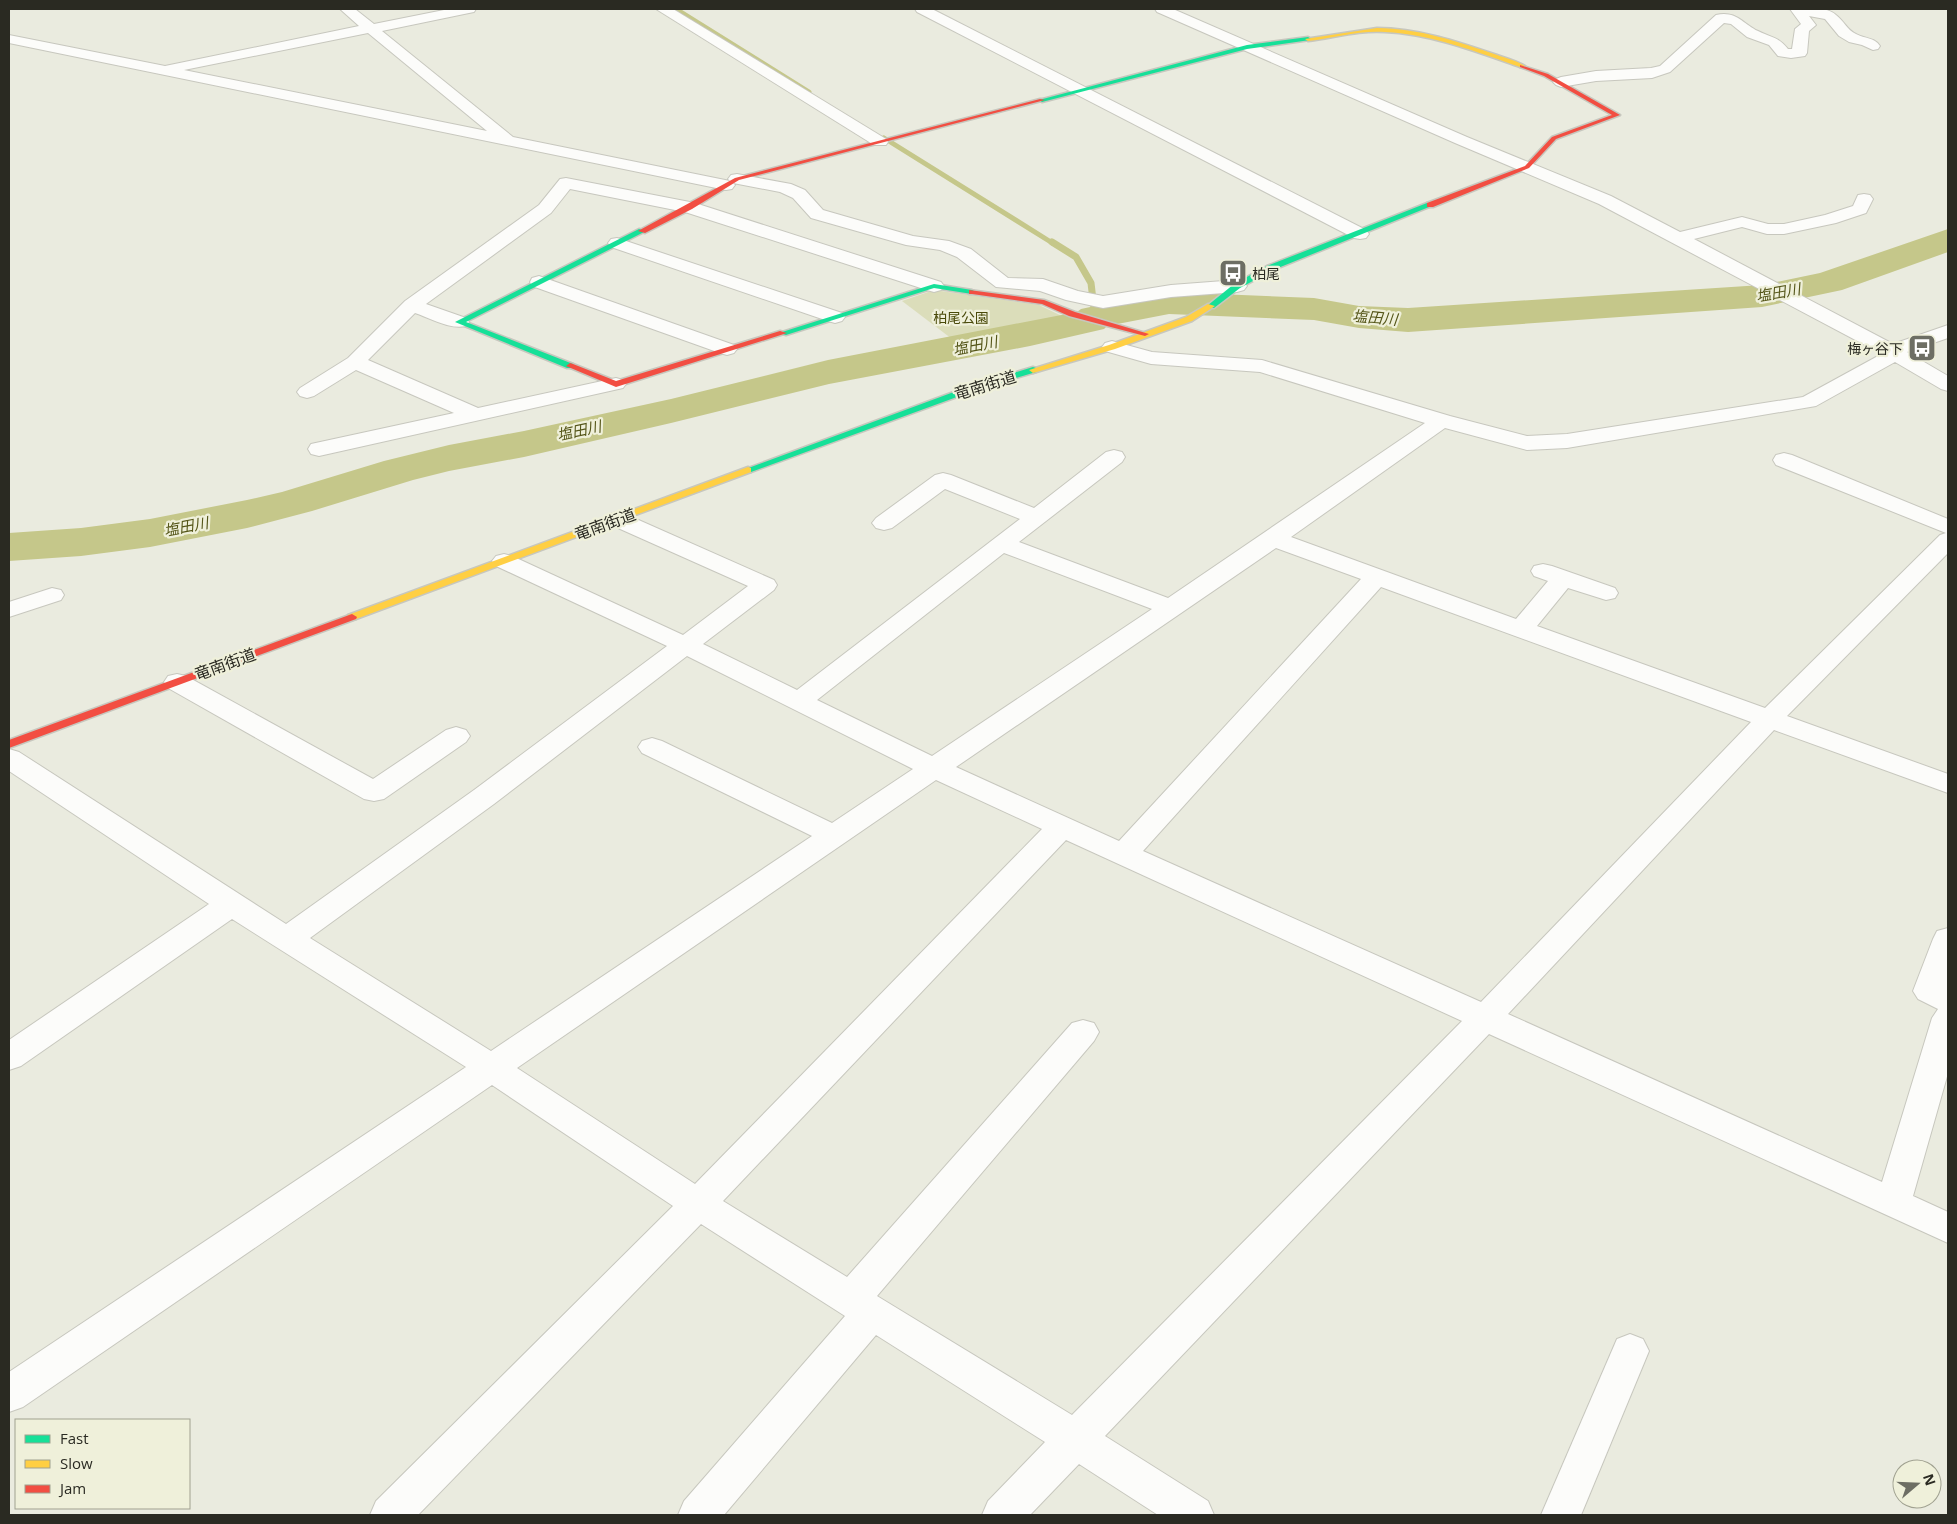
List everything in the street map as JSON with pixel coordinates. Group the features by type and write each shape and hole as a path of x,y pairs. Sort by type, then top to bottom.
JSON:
{"street":[{"path":"346,9 509,141"},
{"path":"159,70 469,9"},
{"path":"663,9 880,142"},
{"path":"922,9 1360,234"},
{"path":"1162,9 1605,200 1891,351 1948,385"},
{"path":"1561,82 1596,76 1652,74 1665,69 1721,18 1736,21 1752,34 1774,42 1783,52 1791,54 1800,53 1802,29 1808,25 1798,9"},
{"path":"1798,9 1830,16 1844,33 1854,39 1866,41 1873,46"},
{"path":"459,322 689,207 732,182 1247,46 1383,30 1436,39 1477,50 1546,75 1617,115 1554,138 1527,167"},
{"path":"9,39 509,141 732,182 785,188 799,194 817,214 912,241 943,245 964,253 1003,283 1043,285 1073,296 1103,302 1171,291 1232,289"},
{"name":"竜南街道","path":"9,744 617,520 869,424 964,391 1112,347 1204,312 1232,289 1270,268 1527,167"},
{"path":"307,392 354,362 412,305 545,209 566,183 689,207 934,286 1044,302 1072,314 1145,334"},
{"path":"1677,238 1742,222 1767,229 1784,229 1830,219 1860,209 1864,199"},
{"path":"617,243 835,317"},
{"path":"539,282 728,349"},
{"path":"320,448 616,384 934,286"},
{"path":"412,305 616,384"},
{"path":"1112,347 1151,358 1262,366 1442,421 1528,443 1567,442 1809,402 1886,360 1891,351 1948,331"},
{"path":"354,362 474,414"},
{"path":"9,1394 1273,539 1442,421"},
{"path":"799,701 1114,456"},
{"path":"1784,460 1948,526"},
{"path":"884,523 944,480 1036,517"},
{"path":"287,939 484,798 765,585 617,520"},
{"path":"1273,539 1948,784"},
{"path":"1002,1515 1486,1017 1769,719 1948,540"},
{"path":"1002,544 1171,608"},
{"path":"504,561 685,645 933,768 1948,1228"},
{"path":"1521,629 1553,574 1606,593"},
{"path":"1124,854 1377,577"},
{"path":"9,610 52,595"},
{"path":"177,682 374,792 456,736"},
{"path":"652,747 833,836"},
{"path":"9,758 231,904 491,1067 698,1204 1194,1515"},
{"path":"390,1515 698,1204 1062,826"},
{"path":"9,1057 231,904"},
{"path":"1948,938 1929,991 1948,1000"},
{"path":"1893,1203 1948,1018"},
{"path":"698,1515 861,1306 1084,1032"},
{"path":"1561,1515 1630,1351"}],"green space":[{"name":"柏尾公園","path":"934,290 1039,305 1070,320 956,342 902,301"}],"waterway":[{"path":"676,9 809,92"},
{"path":"884,138 1054,244"},
{"name":"塩田川","path":"9,547 81,542 150,533 247,514 296,502 399,470 449,458 524,444 671,411 828,372 1030,334 1090,321 1095,317 1169,303 1314,309 1359,317 1408,320 1762,296 1829,282 1948,240"},
{"path":"1052,242 1076,257 1091,283 1095,317"}],"traffic: fast":[{"path":"1042,100 1247,47 1308,39"},
{"path":"1211,306 1237,286 1270,268 1430,205"},
{"path":"570,366 459,322 642,231"},
{"path":"783,333 934,286 972,292"},
{"path":"748,470 973,388 1033,370"}],"traffic: slow":[{"path":"1308,39 1377,30 1403,32 1454,44 1522,66"},
{"path":"1033,370 1112,347 1189,319 1211,306"},
{"path":"352,617 748,470"}],"traffic: jam":[{"path":"1430,205 1527,167 1554,138 1617,115 1546,75 1522,66"},
{"path":"642,231 689,207 737,179 1042,100"},
{"path":"972,292 1044,302 1072,314 1145,334"},
{"path":"570,366 616,384 783,333"},
{"path":"9,744 352,617"}],"place":[{"name":"柏尾","path":"1233,273"},
{"name":"梅ヶ谷下","path":"1922,348"}]}
